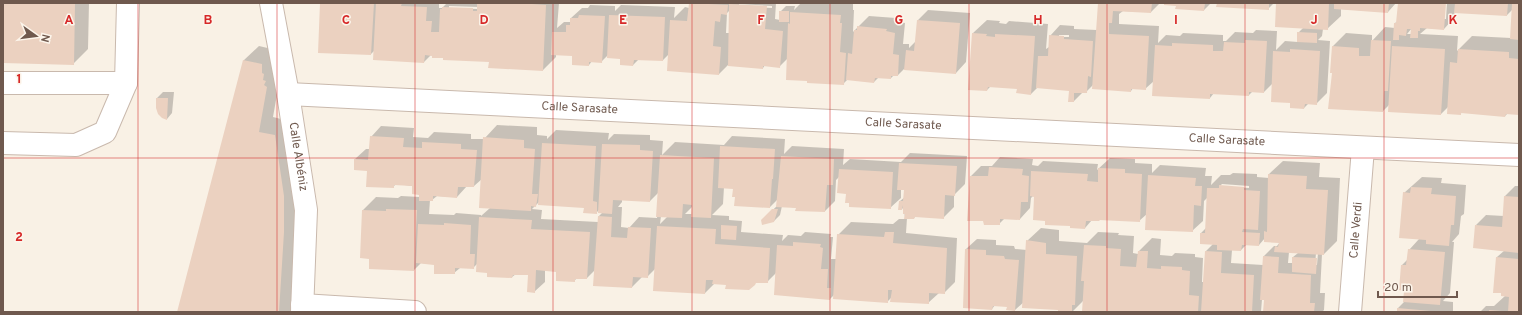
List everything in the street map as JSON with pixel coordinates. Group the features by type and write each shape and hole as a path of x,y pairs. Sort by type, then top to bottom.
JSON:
{"street":[{"path":"3,143 76,145 105,132 126,83 128,3"},
{"name":"Calle Albéniz","path":"271,3 288,94 306,210 302,308"},
{"path":"3,83 126,83"},
{"name":"Calle Sarasate","path":"288,94 1519,155"},
{"name":"Calle Verdi","path":"1350,312 1363,148"},
{"path":"302,308 415,312"}],"building":[{"path":"3,3 75,3 74,65 3,63"},
{"path":"320,3 374,3 371,55 318,53"},
{"path":"376,3 402,3 401,6 427,7 426,21 432,21 431,32 439,32 440,9 442,9 442,7 473,8 473,11 477,11 477,3 532,3 546,5 543,71 488,68 489,62 443,60 443,58 432,58 432,56 425,55 424,63 373,60"},
{"path":"689,3 728,5 727,15 721,14 720,22 715,21 713,46 721,47 719,75 667,71 670,20 687,21"},
{"path":"1098,3 1152,3 1151,13 1113,11 1112,23 1109,23 1109,34 1149,36 1146,90 1131,89 1131,92 1092,89"},
{"path":"1164,3 1205,3 1204,11 1175,9 1176,6 1164,5"},
{"path":"1217,3 1269,3 1269,10 1216,7"},
{"path":"1276,3 1329,3 1328,30 1275,27"},
{"path":"1334,3 1389,3 1388,13 1334,9"},
{"path":"1398,3 1446,3 1444,30 1420,28 1420,31 1418,31 1418,38 1410,38 1411,29 1407,29 1406,36 1399,35 1399,40 1393,40 1394,23 1396,23"},
{"path":"1455,3 1508,3 1507,16 1454,13"},
{"path":"1512,3 1519,3 1519,40 1510,39"},
{"path":"729,4 767,6 765,29 783,31 780,68 763,66 763,69 728,66"},
{"path":"779,11 789,11 789,22 779,22"},
{"path":"790,12 841,15 840,23 842,23 840,52 846,53 844,85 786,80 788,23 790,24"},
{"path":"579,15 605,16 602,63 589,62 589,66 572,65 572,56 551,55 552,32 566,32 566,25 570,25 570,18 578,18"},
{"path":"609,15 665,17 663,61 634,60 633,66 620,65 620,59 607,58"},
{"path":"917,20 960,23 956,74 904,70 906,50 914,51"},
{"path":"857,26 887,29 886,31 895,33 893,54 899,55 898,76 891,76 891,79 875,78 874,83 846,80 848,53 852,54 854,30 857,30"},
{"path":"1297,32 1317,33 1317,43 1297,42"},
{"path":"972,33 987,34 986,36 995,37 995,34 1035,36 1031,95 1016,93 1017,89 988,87 987,91 968,90"},
{"path":"1049,35 1064,36 1064,39 1093,41 1091,77 1088,76 1087,93 1074,93 1074,102 1068,102 1069,91 1036,88 1038,56 1048,56"},
{"path":"1245,40 1267,41 1264,93 1249,92 1249,96 1210,94 1210,99 1152,96 1155,45 1172,46 1172,43 1213,45 1213,51 1223,51 1224,42 1245,43"},
{"path":"1371,40 1391,41 1388,91 1384,91 1383,112 1328,109 1332,73 1330,73 1332,46 1359,48 1359,56 1370,56"},
{"path":"1392,46 1445,49 1441,115 1388,112"},
{"path":"1290,49 1320,51 1317,105 1305,104 1304,109 1290,108 1290,103 1271,102 1273,51 1290,52"},
{"path":"1458,49 1509,52 1509,58 1519,59 1519,115 1506,114 1505,117 1461,113 1461,115 1447,114 1450,62 1457,63"},
{"path":"243,60 262,64 262,73 264,74 263,80 266,81 264,85 267,87 259,132 275,135 284,196 284,232 279,312 177,312"},
{"path":"156,98 168,98 167,120 158,114 156,108"},
{"path":"370,136 404,138 403,147 422,148 422,142 461,144 461,149 477,150 474,187 458,187 457,198 433,196 433,201 419,201 419,195 412,194 412,186 394,185 394,188 366,187 367,171 354,170 354,159 368,160"},
{"path":"483,137 524,140 524,148 535,149 532,194 538,194 536,207 531,206 531,211 479,208"},
{"path":"542,143 596,146 593,201 597,202 597,214 583,213 584,208 538,205"},
{"path":"602,144 640,145 640,150 653,151 650,202 613,200 612,214 598,213"},
{"path":"720,146 775,149 770,208 734,206 735,197 732,197 733,189 718,188"},
{"path":"660,155 714,158 711,218 691,217 692,205 683,204 682,218 656,217"},
{"path":"781,156 834,159 833,185 827,185 825,212 795,211 796,208 776,207"},
{"path":"899,163 957,166 955,196 945,195 944,219 915,217 914,219 904,219 905,214 903,214 903,205 902,210 898,210 899,201 903,201 904,190 897,190"},
{"path":"989,167 1023,169 1022,175 1029,176 1028,202 1021,202 1020,220 1000,219 1000,225 984,225 983,221 967,221 970,176 988,176"},
{"path":"1098,168 1125,169 1125,173 1142,174 1140,222 1099,220 1100,221 1086,221 1085,229 1070,228 1070,226 1045,225 1045,221 1033,220 1034,197 1030,196 1031,171 1088,174 1087,181 1098,182"},
{"path":"839,169 893,172 891,209 849,207 849,203 845,203 846,194 837,193"},
{"path":"1268,174 1307,176 1306,189 1328,190 1324,255 1274,252 1275,246 1278,247 1279,243 1264,242 1264,231 1267,232"},
{"path":"1148,175 1196,178 1195,186 1202,186 1201,206 1194,205 1193,232 1145,230"},
{"path":"1219,185 1244,187 1244,190 1260,191 1258,230 1243,229 1242,232 1260,233 1259,246 1242,245 1241,251 1217,250 1217,245 1200,244 1200,233 1205,233 1207,188 1219,188"},
{"path":"1411,187 1432,188 1431,194 1456,196 1454,225 1451,225 1449,246 1426,244 1426,240 1399,238 1403,192 1410,193"},
{"path":"1504,196 1519,197 1519,253 1473,248 1475,225 1502,227"},
{"path":"386,209 417,210 414,271 369,269 369,259 360,258 362,210 386,211"},
{"path":"772,209 778,209 774,222 762,225 761,220"},
{"path":"598,216 612,217 611,237 627,238 628,227 651,228 648,278 633,277 632,288 593,286"},
{"path":"479,217 532,220 531,229 590,232 587,279 575,279 575,282 556,281 556,272 536,270 535,293 527,292 528,275 513,275 512,278 487,277 487,273 476,272"},
{"path":"444,223 471,225 470,254 475,254 474,269 455,268 455,274 434,274 434,265 416,263 418,224 444,225"},
{"path":"721,225 737,226 736,240 721,239"},
{"path":"657,226 716,229 715,244 770,248 768,283 756,283 749,290 725,289 726,285 712,284 713,280 706,280 705,294 653,291"},
{"path":"885,232 894,232 893,243 947,248 945,294 929,293 929,304 890,302 892,290 888,290 888,303 833,299 837,234 884,237"},
{"path":"1026,240 1046,243 1046,254 1077,256 1075,305 1072,305 1072,312 1022,308"},
{"path":"793,242 821,244 820,247 823,248 821,269 828,269 827,288 831,288 830,300 774,295 777,245 793,246"},
{"path":"1084,245 1106,246 1106,248 1121,249 1120,266 1136,267 1138,251 1148,251 1147,268 1161,269 1161,266 1182,267 1182,270 1190,271 1189,295 1199,296 1198,312 1082,312 1084,281 1081,281"},
{"path":"965,249 986,250 986,255 1004,256 1005,259 1019,260 1015,311 1006,310 1007,307 993,306 992,310 963,308"},
{"path":"1408,249 1445,252 1440,305 1403,302 1404,291 1399,290 1401,265 1406,265"},
{"path":"1205,251 1222,252 1221,273 1254,275 1252,312 1201,312"},
{"path":"1263,256 1279,257 1278,273 1311,275 1310,303 1315,303 1314,312 1263,312 1264,300 1260,300"},
{"path":"1292,257 1317,258 1316,274 1292,272"},
{"path":"1496,257 1519,259 1519,312 1508,312 1509,297 1501,296 1501,293 1493,293"},
{"path":"1397,308 1431,311 1431,312 1397,312"},
{"path":"1489,310 1502,311 1502,312 1489,312"}]}
